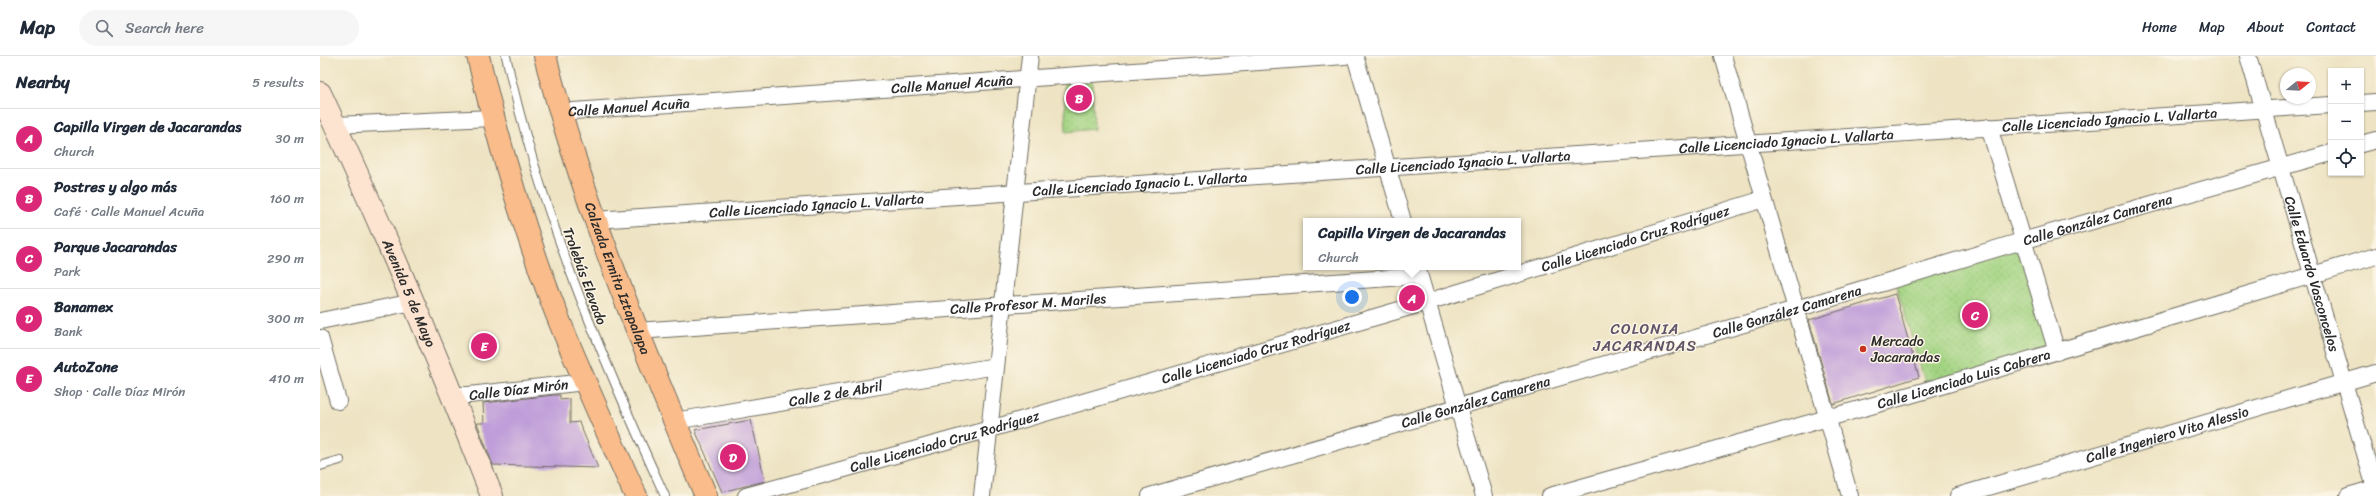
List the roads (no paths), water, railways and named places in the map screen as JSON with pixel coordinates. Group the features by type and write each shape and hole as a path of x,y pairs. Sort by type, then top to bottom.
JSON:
{"main road":[{"path":"478,56 492,118 529,237 562,329 636,496"},
{"name":"Calzada Ermita Iztapalapa","path":"545,56 559,112 595,220 638,331 706,496"}],"street":[{"path":"982,496 1030,56"},
{"name":"Calle Manuel Acuña","path":"559,112 1345,56"},
{"path":"1355,56 1402,218"},
{"path":"1723,56 1850,496"},
{"name":"Calle Eduardo Vasconcelos","path":"2248,56 2376,489"},
{"name":"Avenida 5 de Mayo","path":"320,93 413,302 452,394 492,496"},
{"path":"2364,103 2376,102"},
{"name":"Calle Licenciado Ignacio L. Vallarta","path":"595,220 1016,194 1388,167 2328,105"},
{"path":"335,125 492,118"},
{"path":"1989,127 2022,241 2057,352"},
{"path":"2364,143 2376,140"},
{"name":"Calle González Camarena","path":"1150,496 1796,309 2022,241 2328,154"},
{"name":"Calle Licenciado Cruz Rodríguez","path":"746,496 990,428 1427,302 1764,199"},
{"name":"Calle Licenciado Luis Cabrera","path":"1550,496 2057,352 2312,274 2376,256"},
{"path":"1418,272 1484,496"},
{"name":"Calle Profesor M. Mariles","path":"638,331 1004,305 1418,272"},
{"path":"320,321 413,302"},
{"path":"320,338 338,400"},
{"name":"Calle 2 de Abril","path":"675,421 996,366"},
{"name":"Calle Ingeniero Vito Alessio","path":"1958,496 2376,373"},
{"name":"Calle Díaz Mirón","path":"452,394 469,395 585,382"},
{"path":"2348,496 2376,489"}],"lane":[{"name":"Trolebús Elevado","path":"506,56 540,182 574,286 620,398 664,496"},
{"path":"320,466 340,460"}],"place":[{"name":"Postres y algo más","path":"1079,98"},
{"name":"Capilla Virgen de Jacarandas","path":"1412,298"},
{"name":"Parque Jacarandas","path":"1975,315"},
{"name":"AutoZone","path":"484,346"},
{"name":"Mercado Jacarandas","path":"1863,349"},
{"name":"Banamex","path":"733,457"}],"district":[{"name":"COLONIA JACARANDAS","path":"1645,338"}]}
